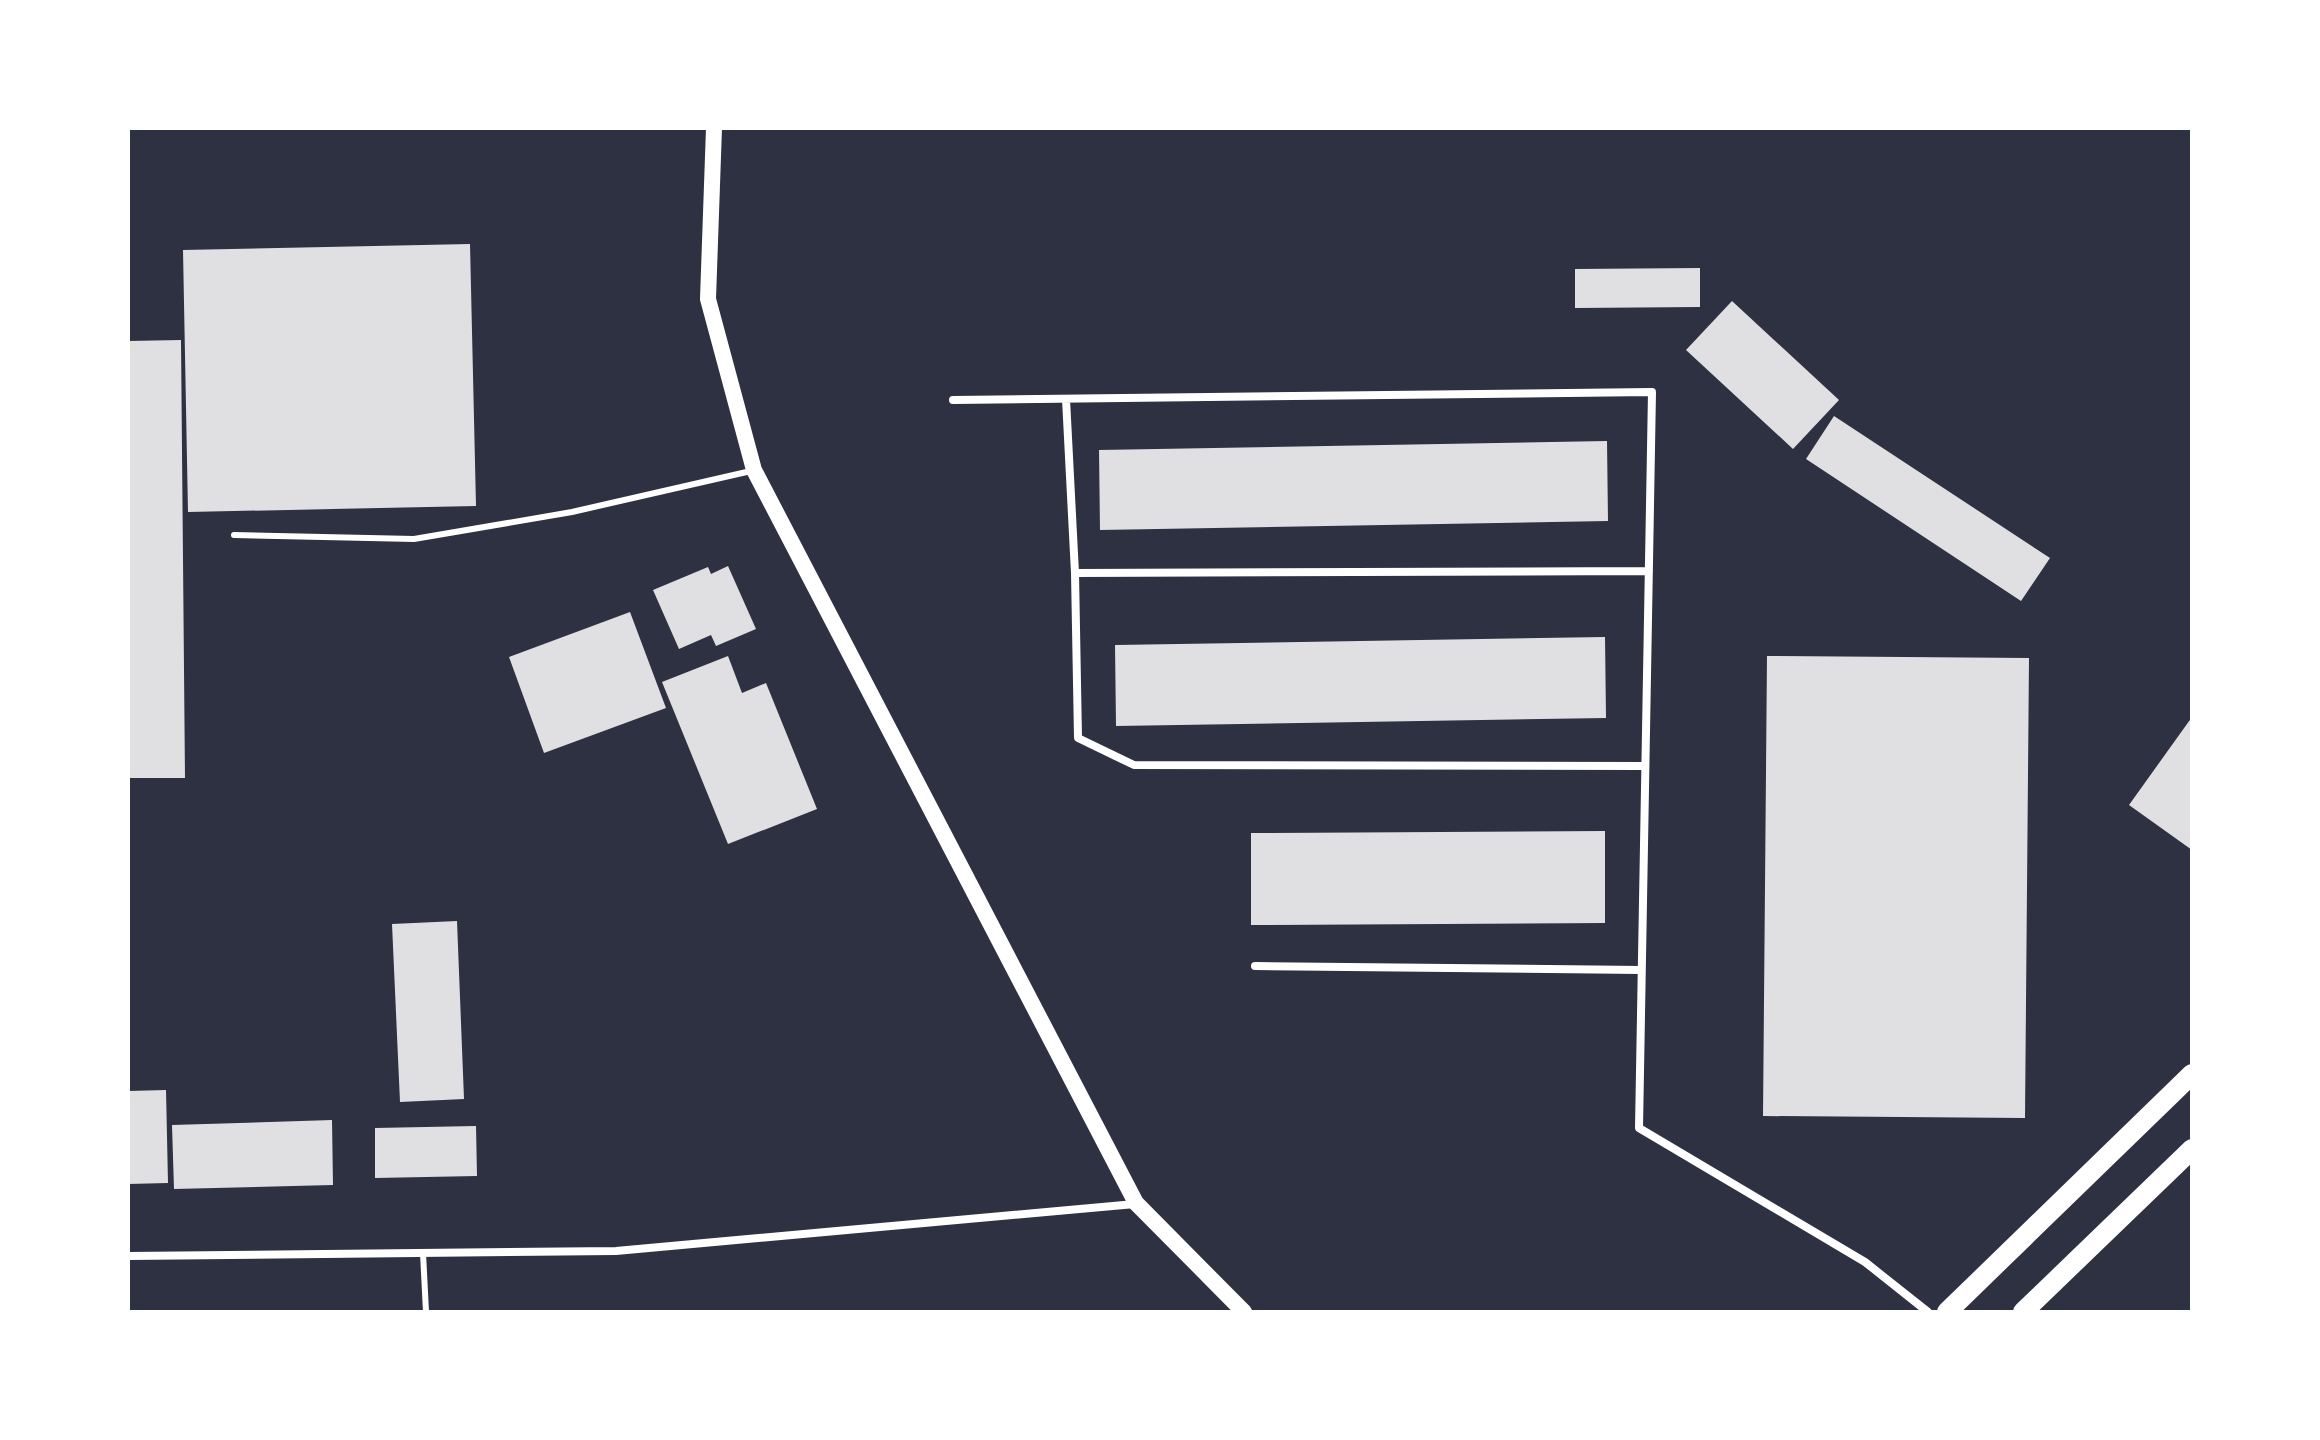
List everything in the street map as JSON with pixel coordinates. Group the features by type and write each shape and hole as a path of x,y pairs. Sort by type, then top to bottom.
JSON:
{"main road":[{"path":"714,128 708,299 754,470 1136,1203 1244,1312"},
{"path":"1947,1312 2192,1074"},
{"path":"2023,1312 2192,1149"}],"street":[{"path":"953,400 1652,392 1639,1128 1865,1262 1928,1312"},
{"path":"1066,399 1075,573 1078,738 1134,765 1645,766"},
{"path":"1075,573 1649,571"},
{"path":"1255,966 1641,970"},
{"path":"128,1256 616,1251 1136,1203"}],"lane":[{"path":"234,535 414,539 572,512 754,470"},
{"path":"423,1253 426,1312"}],"building":[{"path":"470,244 476,506 188,512 183,250"},
{"path":"1700,268 1700,307 1575,308 1575,269"},
{"path":"1732,301 1839,400 1793,449 1686,350"},
{"path":"181,340 185,778 128,778 128,341"},
{"path":"1834,416 2050,558 2021,601 1806,459"},
{"path":"1607,441 1608,521 1100,530 1099,450"},
{"path":"728,566 756,629 716,646 711,635 679,649 653,590 708,567 711,574"},
{"path":"630,612 666,708 544,753 509,657"},
{"path":"1605,637 1606,718 1116,726 1115,645"},
{"path":"728,656 742,693 766,683 817,809 728,844 662,682"},
{"path":"1767,656 2029,658 2025,1118 1763,1116"},
{"path":"2192,717 2192,850 2129,805"},
{"path":"1605,831 1605,923 1251,925 1251,833"},
{"path":"457,921 464,1099 400,1102 392,924"},
{"path":"166,1090 168,1183 128,1184 128,1091"},
{"path":"332,1120 333,1185 174,1189 172,1125"},
{"path":"476,1126 477,1176 375,1178 375,1128"}]}
